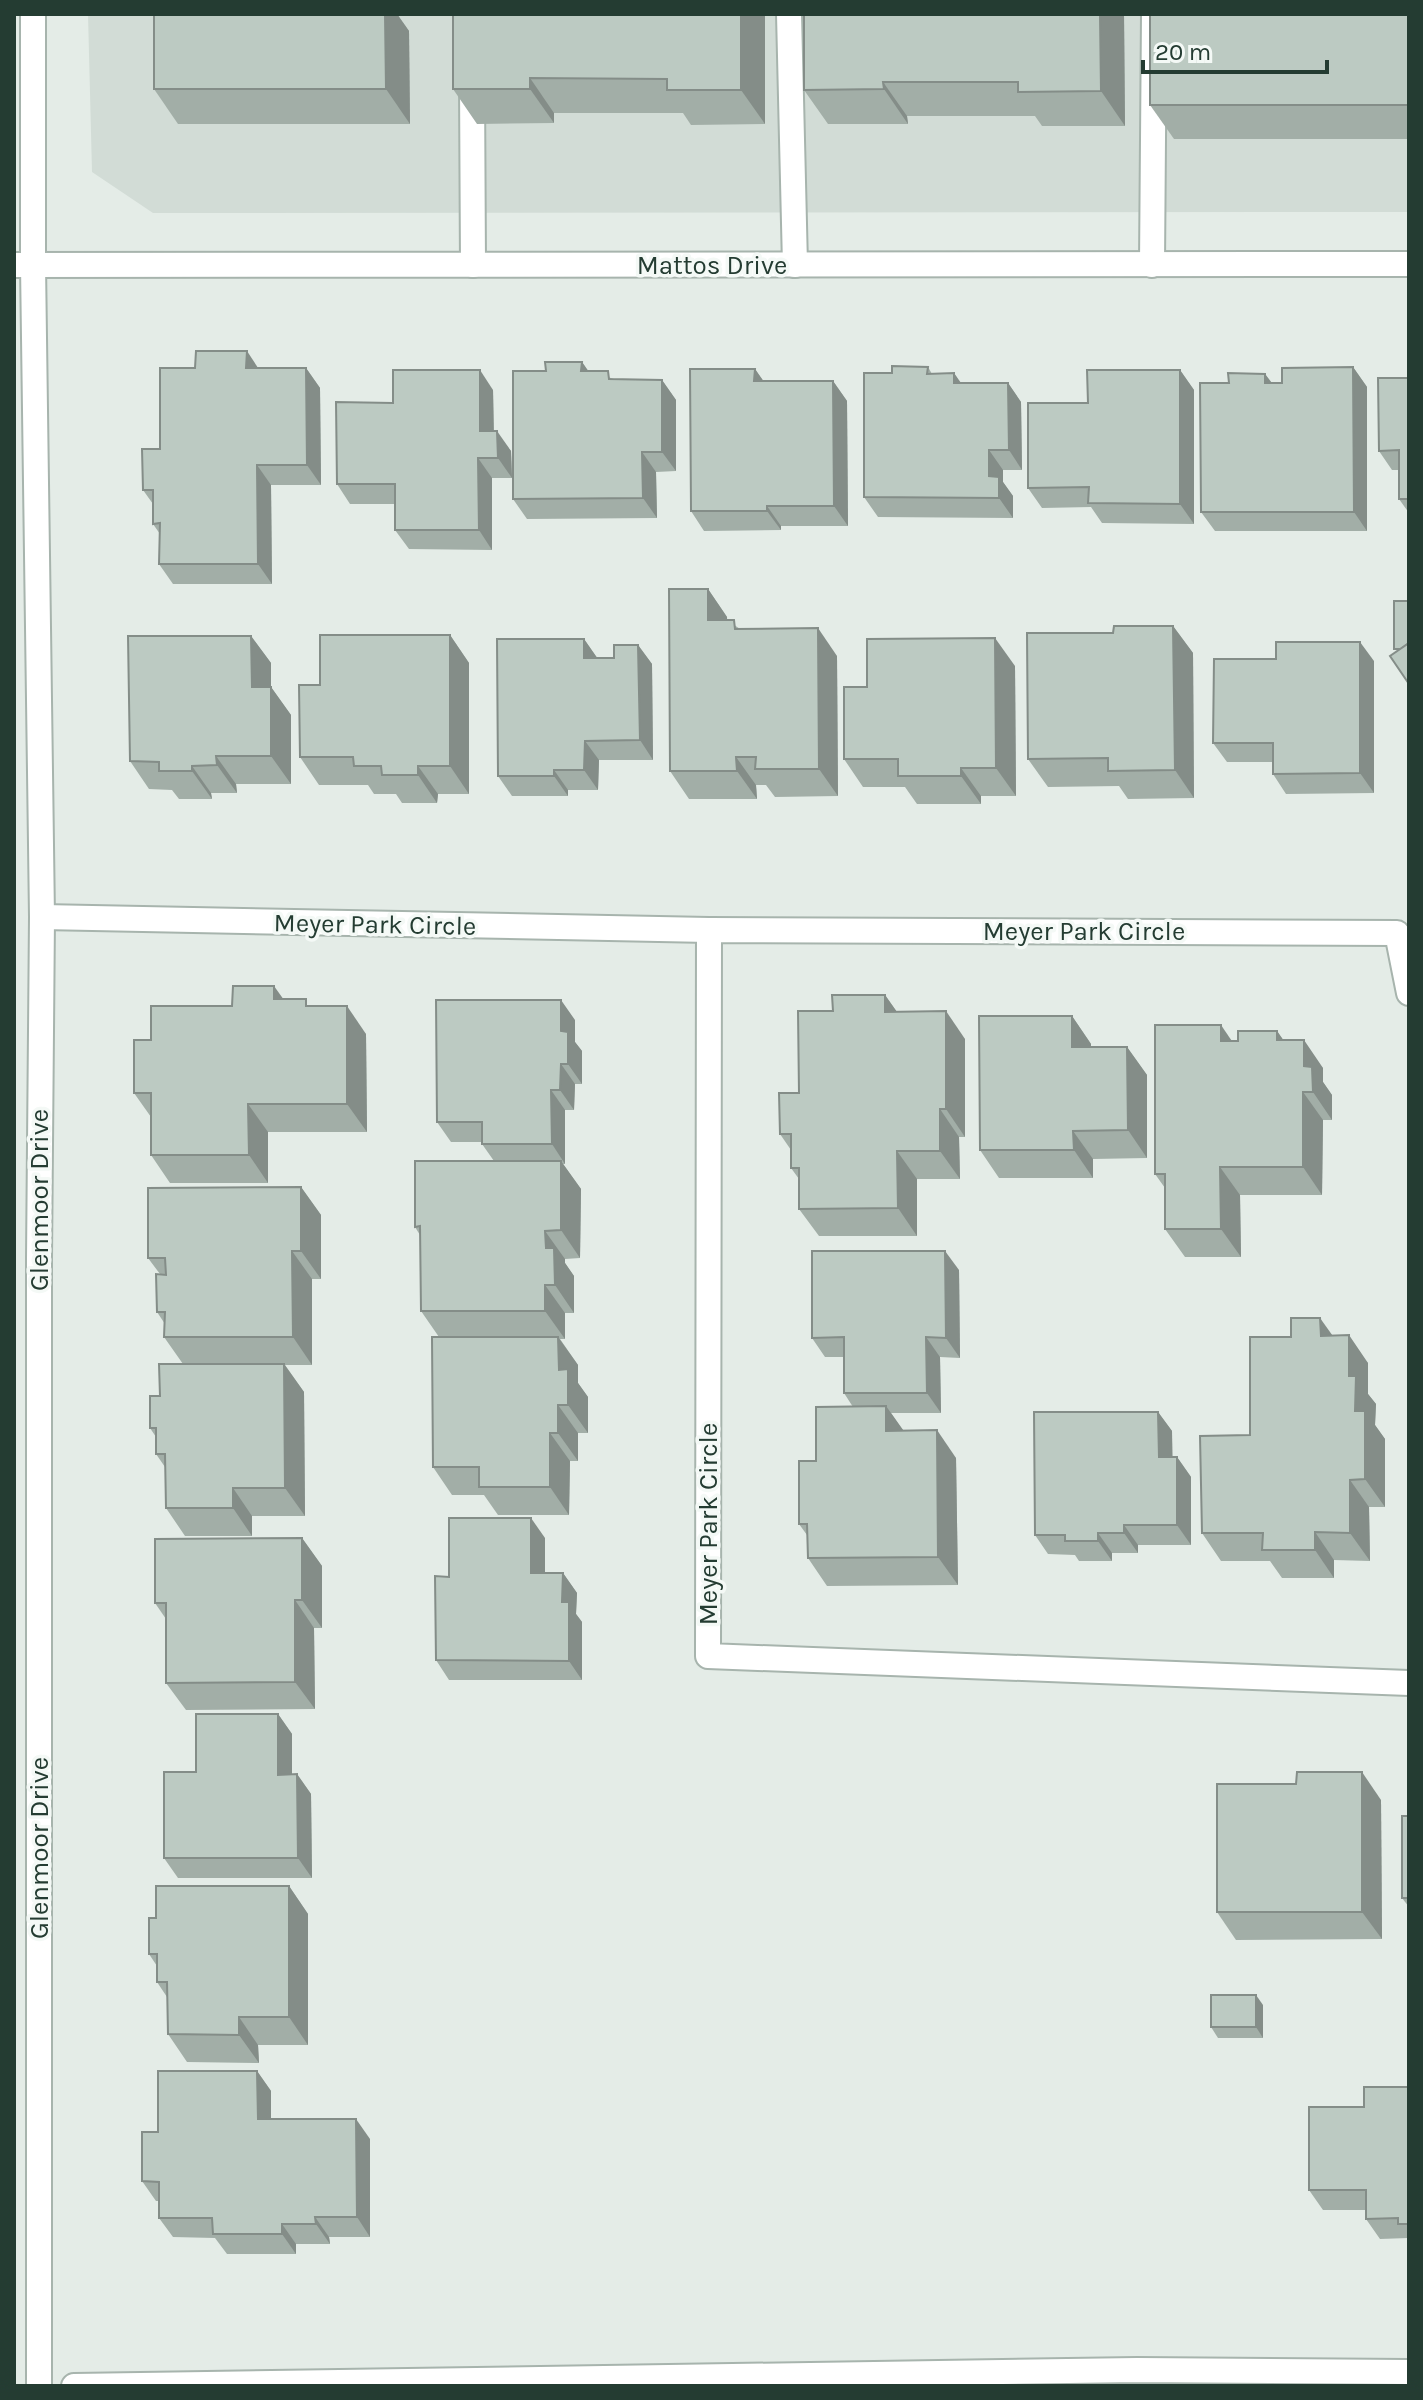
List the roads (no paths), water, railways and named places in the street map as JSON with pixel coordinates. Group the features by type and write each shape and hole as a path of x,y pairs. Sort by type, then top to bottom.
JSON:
{"street":[{"name":"Glenmoor Drive","path":"33,14 24,265 42,917 39,2386"},
{"path":"789,14 795,265"},
{"path":"1152,265 1154,14"},
{"path":"472,61 473,265"},
{"name":"Mattos Drive","path":"24,265 1409,264"},
{"name":"Meyer Park Circle","path":"42,917 709,930 1397,933 1409,993"},
{"name":"Meyer Park Circle","path":"709,930 708,1656 1409,1683"},
{"path":"74,2386 1206,2379 1409,2372"}]}
